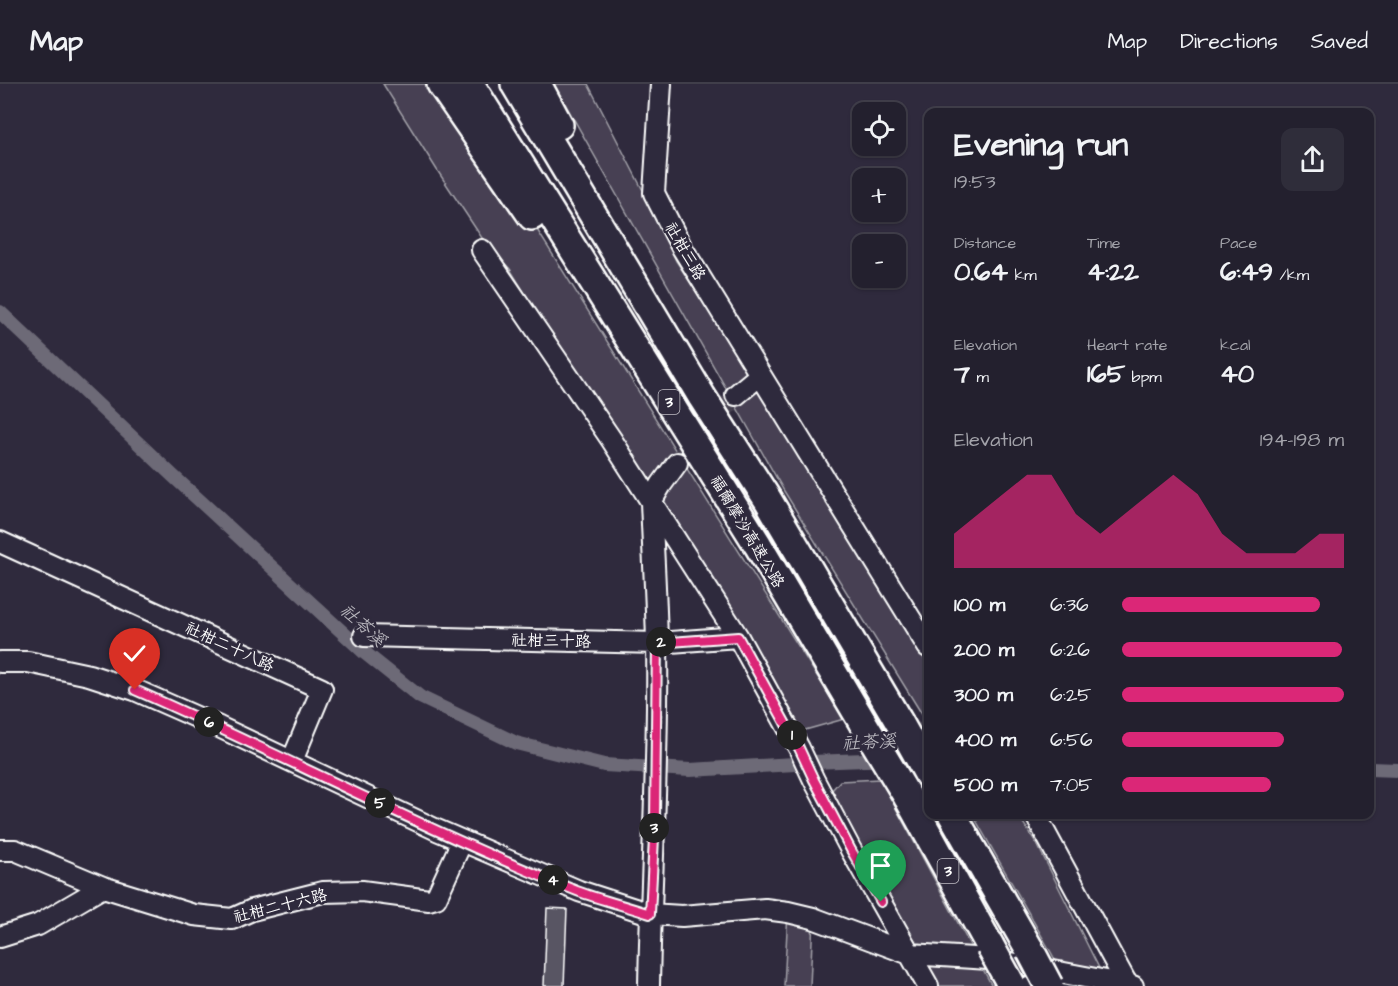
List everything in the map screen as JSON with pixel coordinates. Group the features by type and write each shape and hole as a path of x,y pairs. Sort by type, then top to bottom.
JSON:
{"highway":[{"path":"441,84 733,505"},
{"name":"福爾摩沙高速公路","path":"470,84 733,505 907,796 1012,986"},
{"name":"福爾摩沙高速公路","path":"515,84 702,397 768,500 924,767"},
{"path":"537,84 702,397"},
{"name":"3","path":"955,819 1049,986"}],"street":[{"name":"社柑三路","path":"661,84 654,192 681,246 924,641"},
{"path":"482,250 611,439 738,637 799,748 851,850 928,986"},
{"path":"736,395 760,375"},
{"path":"650,986 657,643 651,502 677,463"},
{"name":"社柑二十八路","path":"0,542 322,689 292,761"},
{"name":"社柑三十路","path":"364,636 657,643 738,637"},
{"path":"0,662 38,664 89,675 135,690 462,841 579,891 650,914 682,916 765,909 788,912 813,918 910,954 990,959 1133,986"},
{"path":"1038,819 1128,986"},
{"name":"社柑二十六路","path":"0,850 15,850 103,887 194,915 232,919 252,910 323,892 362,891 429,900 436,898 462,841"},
{"path":"0,937 38,925 103,887"}],"shaded area":[{"path":"383,84 438,84 504,177 844,719 798,732 510,269 484,241"},
{"path":"554,84 588,84 651,206 676,261 758,386 924,658 924,718 784,491"},
{"path":"880,779 992,986 939,986 837,805 832,790 840,781"},
{"path":"975,819 1021,819 1037,844 1108,986 1068,986"},
{"path":"788,912 813,918 810,986 784,986"}],"building":[{"path":"547,908 567,909 564,986 544,986"}],"waterway":[{"name":"社苓溪","path":"0,312 365,653 420,697 516,743 604,765 690,770 795,764"},
{"name":"社苓溪","path":"811,762 920,758"},
{"name":"社苓溪","path":"1374,769 1398,770"}],"tunnel":[{"path":"677,463 736,395"},
{"path":"856,739 924,732"}],"route":[{"path":"135,690 437,830 579,891 650,914 655,819 657,643 738,637 881,902"}]}
